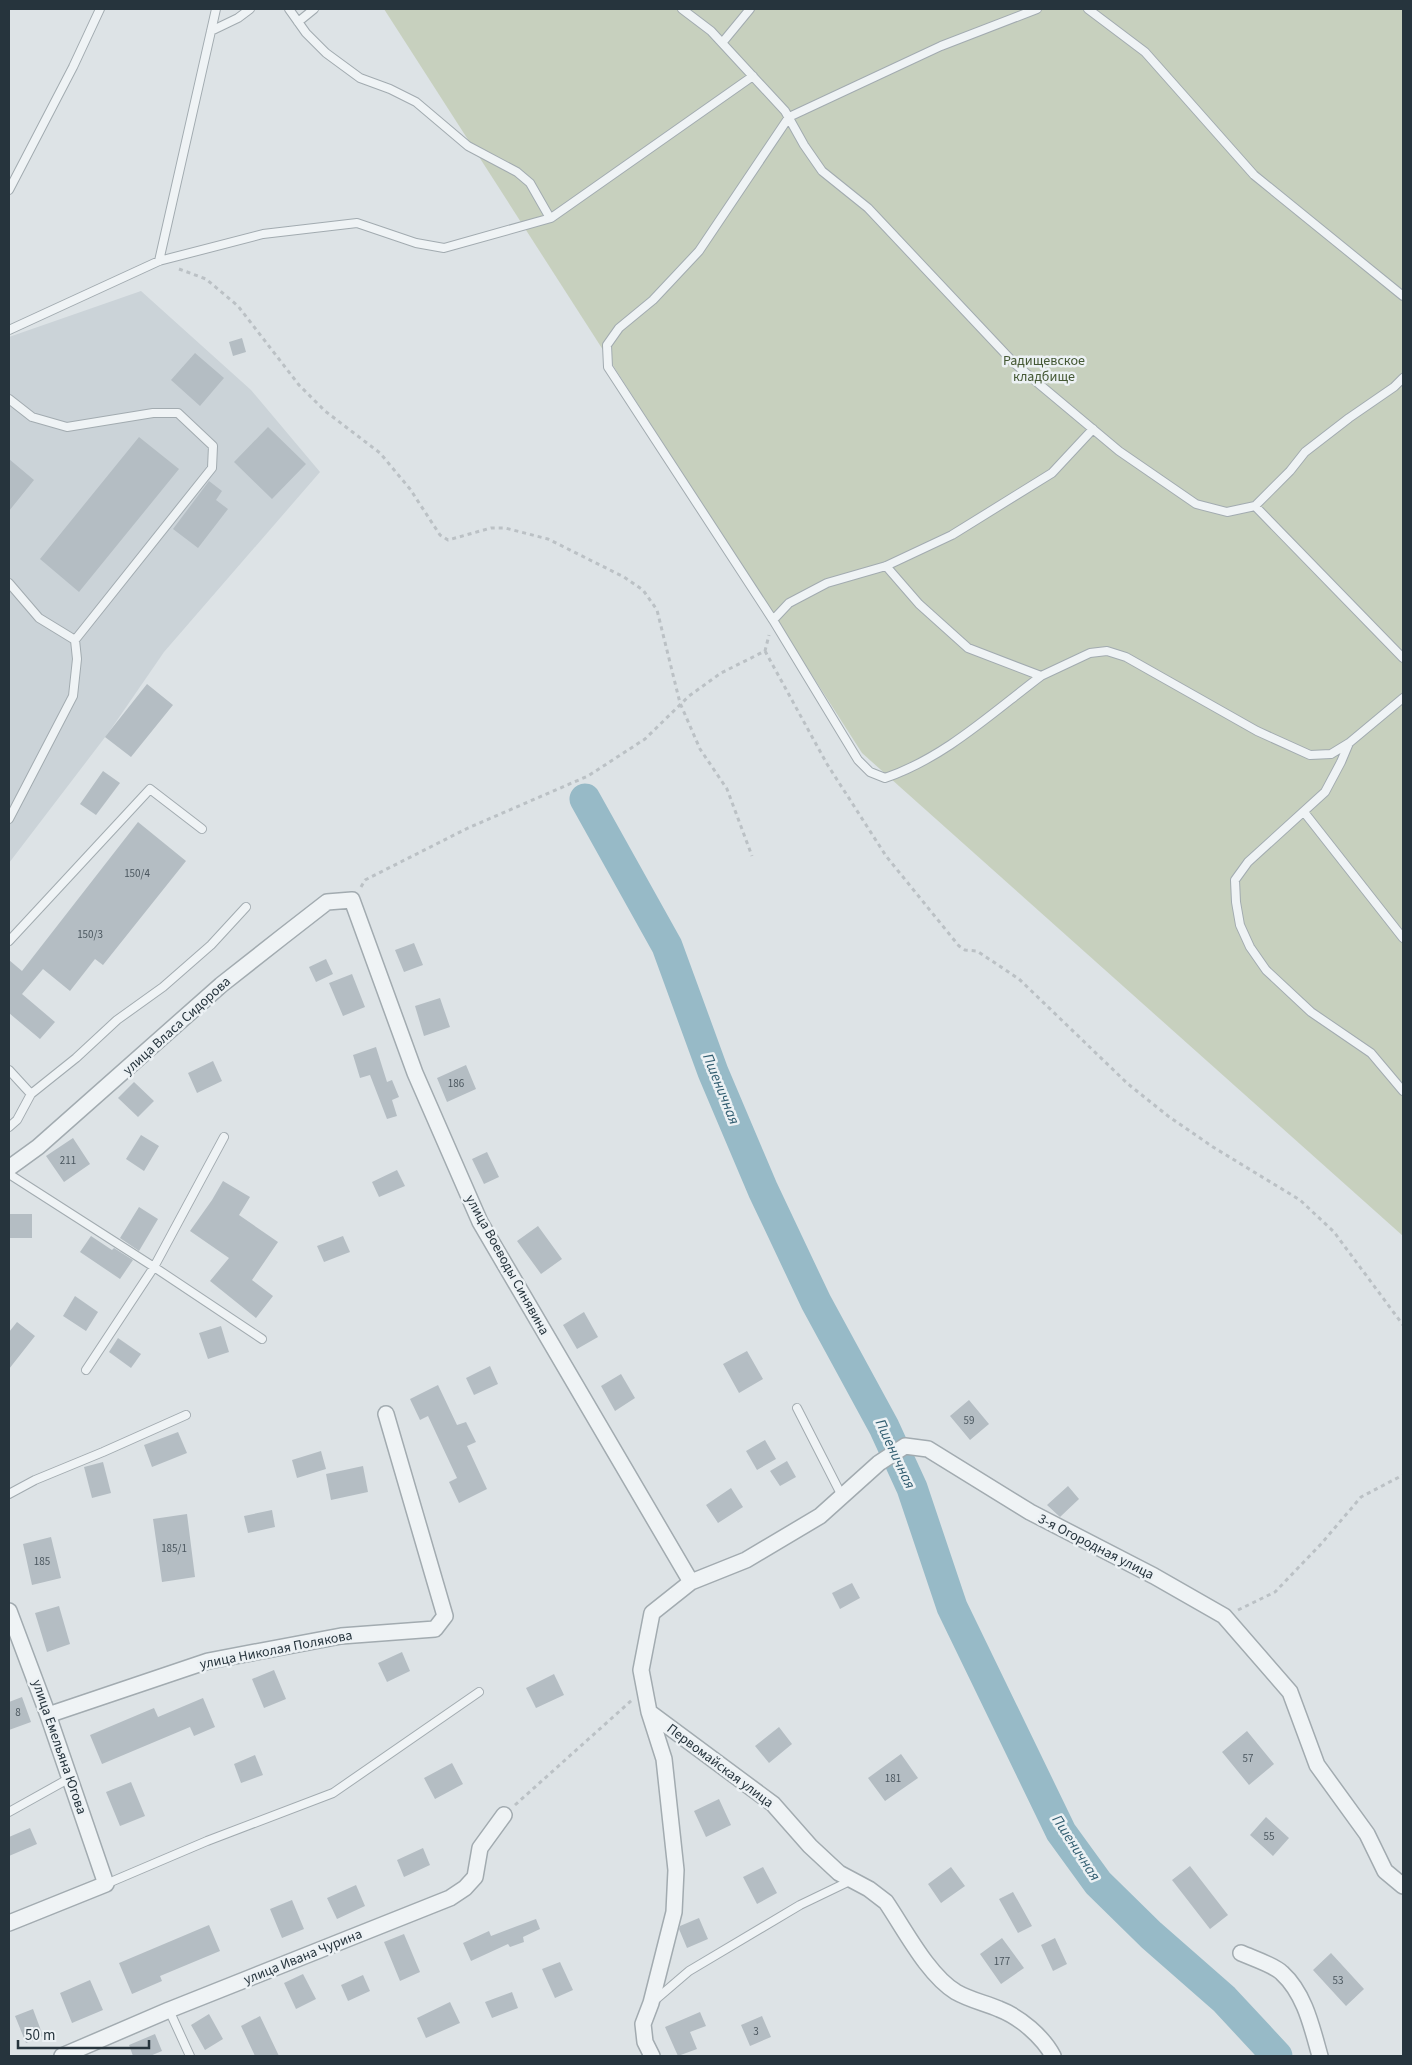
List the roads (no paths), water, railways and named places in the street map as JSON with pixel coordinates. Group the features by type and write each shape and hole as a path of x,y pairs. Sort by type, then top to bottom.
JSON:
{"street":[{"name":"улица Власа Сидорова","path":"9,1168 44,1142 222,985 282,937 327,902 352,900"},
{"name":"улица Воеводы Синявина","path":"352,900 415,1073 480,1222 691,1582"},
{"name":"улица Николая Полякова","path":"48,1715 208,1661 340,1636 435,1629 445,1616 386,1414"},
{"name":"3-я Огородная улица","path":"652,2056 645,2042 643,2024 651,2003 674,1912 676,1870 664,1760 648,1712 641,1670 652,1613 691,1582 746,1560 820,1516 880,1463 905,1446 928,1449 1030,1512 1154,1576 1224,1616 1290,1692 1317,1765 1367,1834 1385,1871 1403,1886"},
{"name":"улица Емельяна Югова","path":"9,1611 48,1715 106,1884"},
{"name":"Первомайская улица","path":"648,1712 773,1804 810,1846 839,1873 878,1895 886,1902 937,1977 957,1992 1001,2009 1030,2028 1053,2056"},
{"name":"улица Ивана Чурина","path":"62,2056 169,2010 450,1898 465,1888 475,1877 480,1848 504,1815"},
{"path":"9,1923 106,1884"},
{"path":"1241,1953 1282,1972 1298,1992 1311,2023 1320,2056"}],"lane":[{"path":"9,190 73,67 100,9"},
{"path":"159,261 216,9"},
{"path":"211,31 238,18 250,9"},
{"path":"290,9 306,33 326,53 360,78 390,89 416,102 468,146 517,172 530,183 550,218"},
{"path":"298,22 314,9"},
{"path":"682,9 711,31 789,117 804,146 822,171 868,208 1014,363 1119,451 1196,504 1227,512 1255,506 1290,471 1305,452 1349,418 1394,387 1403,378"},
{"path":"722,43 750,9"},
{"path":"1037,9 941,46 789,117 699,251 653,300 619,328 607,345 608,367 773,620 858,760 870,772 885,778 903,772 945,749 1041,676 1090,653 1108,651 1126,657 1257,731 1310,755 1331,754 1349,743 1403,698"},
{"path":"1088,9 1146,52 1254,175 1403,296"},
{"path":"9,330 159,261 263,234 358,223 416,242 444,248 550,218 753,76"},
{"path":"9,399 32,417 68,428 153,413 178,413 213,446 212,468 75,640 77,659 73,696 9,819"},
{"path":"773,620 788,603 827,583 886,566 952,535 1052,473 1093,429"},
{"path":"1255,506 1403,658"},
{"path":"886,566 919,604 968,648 1041,676"},
{"path":"9,583 39,618 75,640"},
{"path":"1349,743 1325,792 1248,862 1236,880 1236,902 1240,925 1250,947 1266,970 1311,1012 1370,1052 1403,1090"},
{"path":"9,941 150,788 202,828"},
{"path":"1304,812 1403,938"},
{"path":"9,1127 16,1120 31,1094 76,1058 117,1020 177,975 211,945 246,907"},
{"path":"9,1070 31,1094"},
{"path":"86,1370 154,1267 224,1137"},
{"path":"9,1174 262,1339"},
{"path":"797,1408 842,1496"},
{"path":"9,1494 35,1480 186,1415"},
{"path":"106,1884 207,1841 333,1793 479,1692"},
{"path":"9,1812 70,1778"},
{"path":"651,2003 689,1972 800,1905 852,1880"},
{"path":"169,2010 190,2056"}],"waterway":[{"name":"Пшеничная","path":"585,799 667,946 713,1072 763,1190 816,1302 884,1427 912,1488 952,1607 1061,1832 1098,1883 1151,1935 1224,1999 1277,2056"}],"park label":[{"name":"Радищевское кладбище","path":"1044,370"}]}
